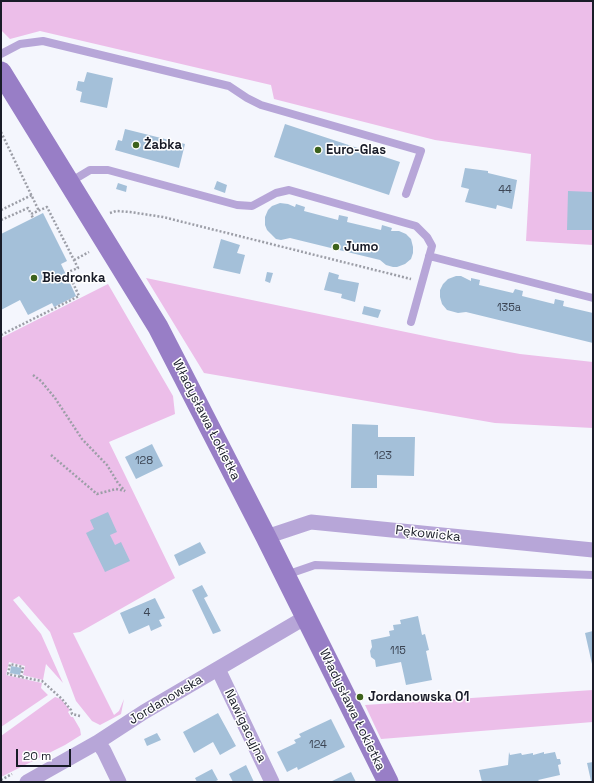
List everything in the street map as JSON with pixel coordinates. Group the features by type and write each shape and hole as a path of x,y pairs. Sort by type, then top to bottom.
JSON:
{"street":[{"name":"Władysława Łokietka","path":"1,72 158,327 306,617 388,782"},
{"name":"Pękowicka","path":"266,538 311,522 593,550"},
{"name":"Jordanowska","path":"27,782 98,742 144,712 306,617"},
{"name":"Nawigacyjna","path":"218,669 272,782"},
{"path":"98,742 119,782"}],"lane":[{"path":"1,54 20,44 43,41 229,86 246,98 261,105 421,151 406,194"},
{"path":"70,183 90,170 108,170 237,205 252,206 276,193 289,190 416,226 427,237 432,246 411,322"},
{"path":"429,256 593,298"},
{"path":"285,576 315,565 593,575"}],"path":[{"path":"1,132 39,211"},
{"path":"1,210 32,195"},
{"path":"1,220 28,208 33,218"},
{"path":"1,335 79,296 68,272 78,268 47,208 31,214"},
{"path":"106,214 116,211 163,217 422,282"},
{"path":"74,260 94,250"},
{"path":"33,375 41,381 55,398 82,439 107,465 118,483 126,491 116,489 97,494 52,454"},
{"path":"21,677 23,667 10,664 8,674 42,682 62,699 71,710 72,714 80,716"}],"shaded area":[{"path":"1,1 593,1 593,245 526,241 531,154 435,140 274,99 271,85 40,31 10,39 1,30"},
{"path":"146,278 449,341 520,354 593,362 593,428 495,423 204,373"},
{"path":"108,284 173,396 175,414 109,442 175,578 80,632 73,633 114,715 119,711 124,699 121,714 100,725 92,721 76,701 50,632 19,596 13,600 41,634 63,683 46,664 43,680 23,675 25,666 9,662 6,675 42,683 41,688 48,695 1,727 1,338"},
{"path":"593,690 593,722 381,739 365,705"},
{"path":"55,697 61,699 70,710 68,712 71,717 73,717 80,729 81,735 65,745 1,777 1,736"}],"building":[{"path":"87,72 113,78 107,108 80,102 82,92 76,90 78,81 84,82"},
{"path":"285,124 400,162 389,195 274,157"},
{"path":"125,129 185,144 179,168 115,150 118,140 122,141"},
{"path":"465,168 488,171 488,173 517,180 512,209 497,205 496,209 465,202 469,189 461,187"},
{"path":"217,181 227,185 225,193 214,189"},
{"path":"118,183 127,186 126,192 116,189"},
{"path":"568,191 593,192 593,230 567,230"},
{"path":"280,203 295,207 296,204 305,207 304,211 338,220 339,215 348,217 347,222 381,230 382,225 392,228 391,231 399,231 406,234 411,239 413,253 411,259 405,264 393,267 386,265 380,260 290,238 281,240 276,239 267,230 265,225 265,217 268,210 272,206"},
{"name":"Biedronka","path":"43,213 67,261 61,264 76,296 54,307 52,303 28,315 20,300 1,310 1,234"},
{"path":"221,239 240,245 237,253 245,255 240,274 213,268"},
{"path":"267,272 273,273 270,283 265,281"},
{"path":"329,272 339,275 338,279 359,283 355,302 341,298 342,294 324,290"},
{"path":"461,276 471,281 471,278 480,280 479,285 513,293 515,289 523,291 522,296 554,304 555,299 564,301 563,306 593,313 593,343 466,312 458,313 447,310 442,304 440,290 448,279"},
{"path":"364,306 381,310 378,318 362,314"},
{"path":"352,424 378,425 378,437 415,437 414,476 377,475 377,488 351,488"},
{"path":"152,444 163,466 136,479 125,457"},
{"path":"108,512 117,532 110,535 115,545 121,542 130,561 105,572 86,533 94,529 90,520"},
{"path":"200,542 206,553 179,566 174,555"},
{"path":"202,585 208,596 204,598 221,631 213,634 192,590"},
{"path":"155,598 165,618 159,620 162,626 151,631 149,625 129,634 120,613"},
{"path":"418,616 422,635 425,634 429,650 426,651 432,680 406,685 401,662 376,667 375,660 371,657 371,640 390,636 389,631 394,630 393,625 401,624 400,620"},
{"path":"593,631 593,664 592,664 585,633"},
{"path":"11,666 22,668 20,675 10,673"},
{"path":"218,713 236,746 220,755 213,742 194,753 183,732"},
{"path":"331,719 345,747 298,770 297,767 287,772 277,752 296,743 294,740 301,737 299,734"},
{"path":"157,733 161,740 147,746 144,739"},
{"path":"509,752 510,755 533,753 533,755 544,752 544,754 555,752 557,759 560,759 561,764 558,765 560,775 535,782 482,782 479,770 508,765"},
{"path":"593,762 593,781 591,781 587,763"},
{"path":"246,765 254,782 233,782 229,774"},
{"path":"212,769 218,780 214,782 197,782 195,778"},
{"path":"351,772 356,782 330,782"}],"place":[{"name":"Żabka","path":"136,145"},
{"name":"Euro-Glas","path":"318,150"},
{"name":"Jumo","path":"336,247"},
{"name":"Biedronka","path":"34,278"},
{"name":"Jordanowska 01","path":"360,697"}]}
